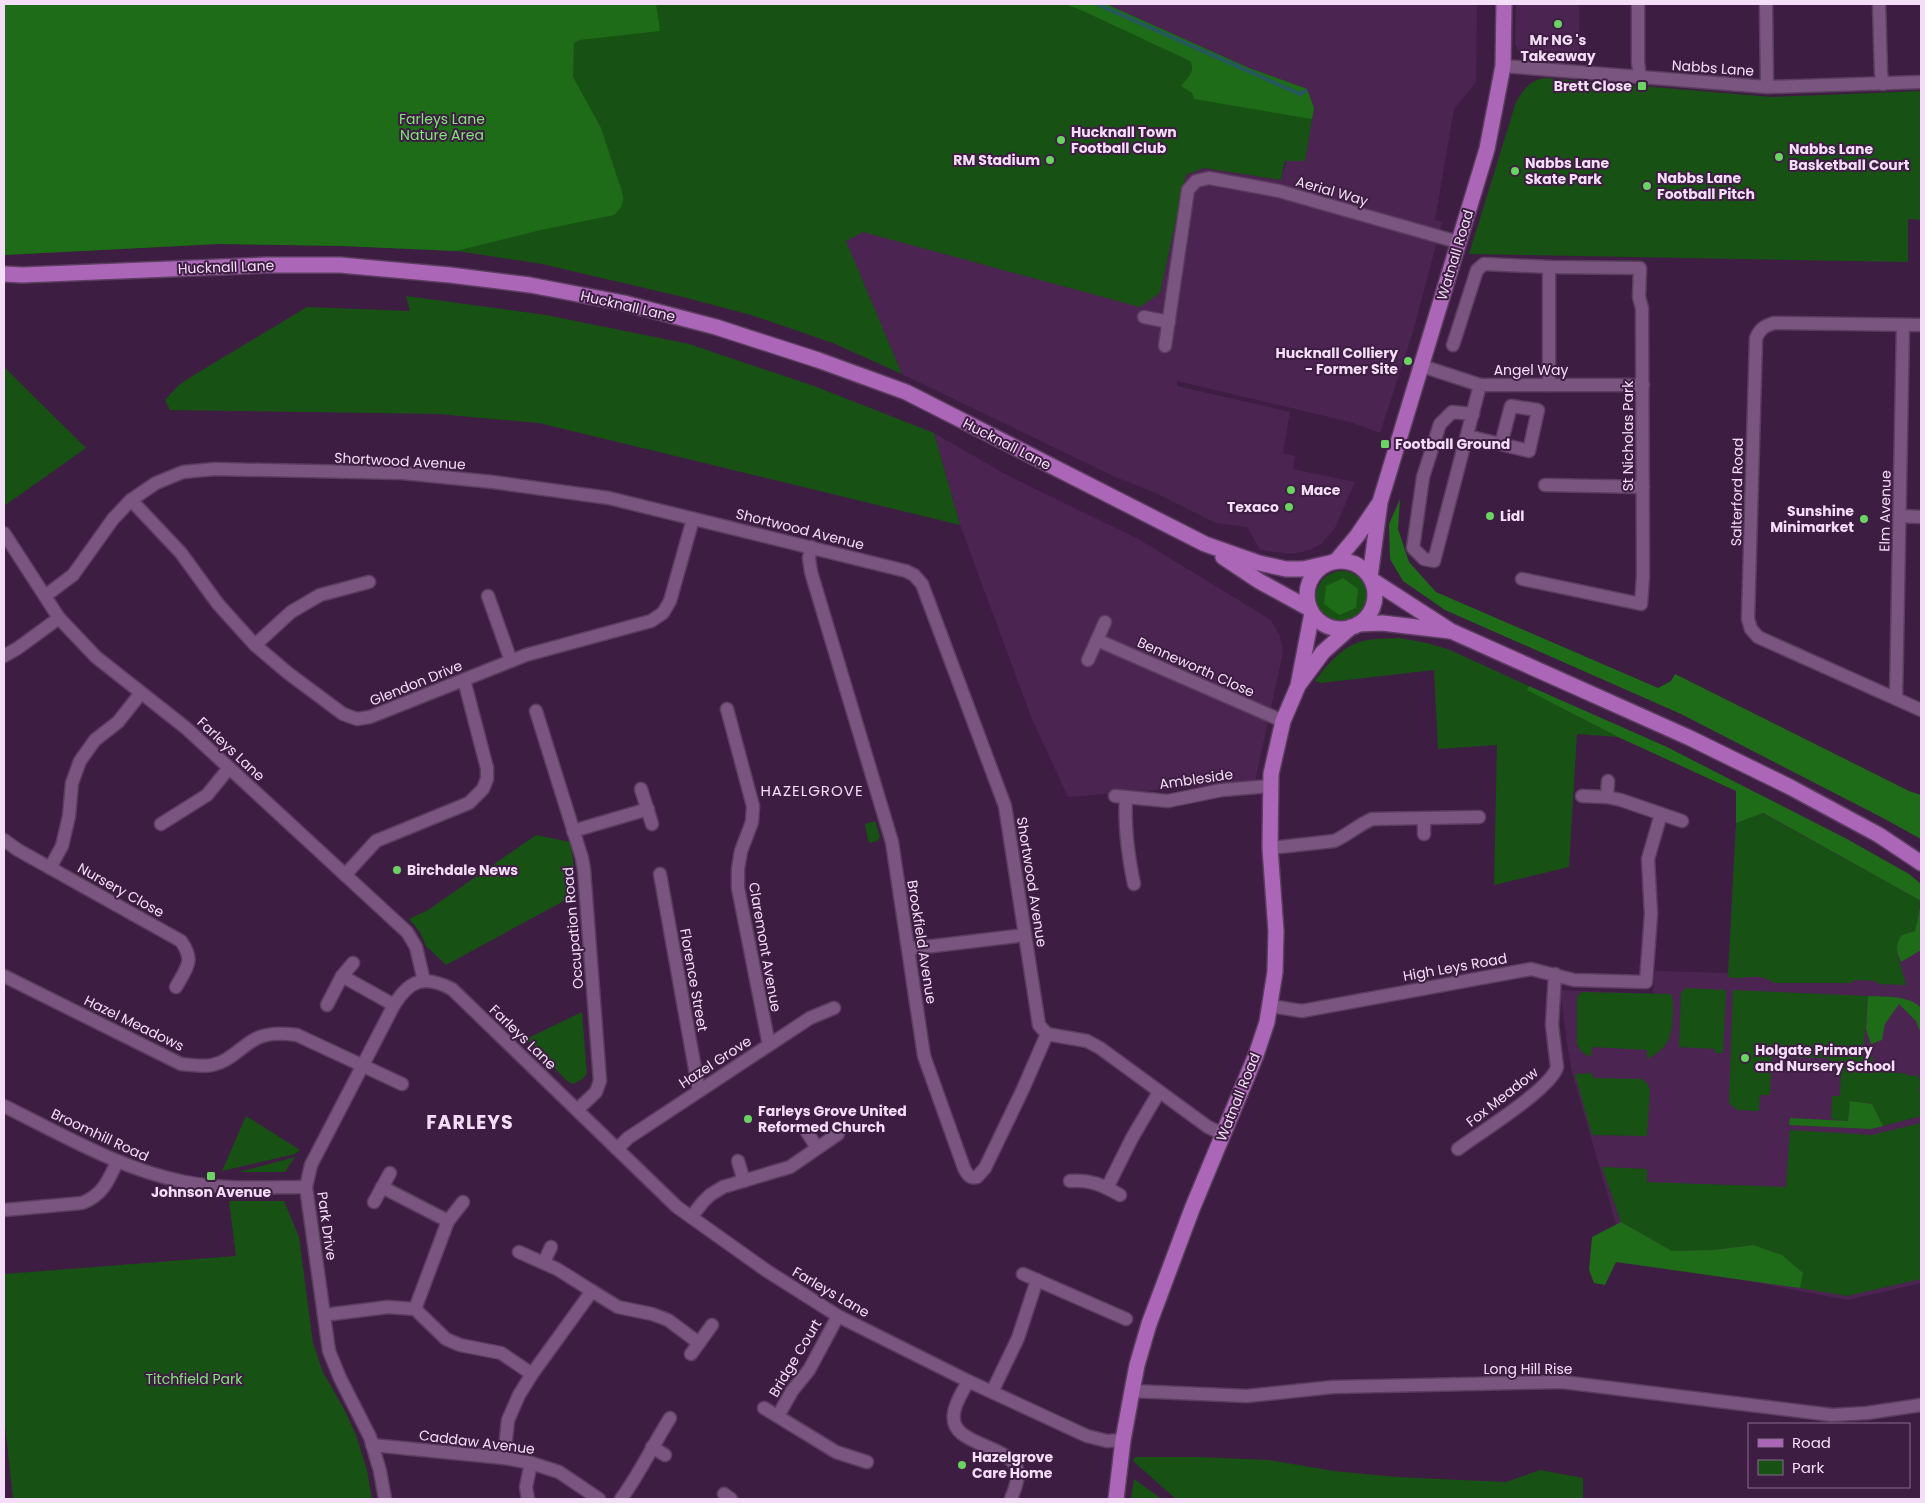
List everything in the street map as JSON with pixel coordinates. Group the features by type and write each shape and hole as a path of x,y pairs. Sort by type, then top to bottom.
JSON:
{"main road":[{"name":"Watnall Road","path":"1371,579 1380,502 1487,149 1503,66 1504,4"},
{"name":"Hucknall Lane","path":"4,274 22,275 266,265 340,265 450,274 521,284 624,303 735,333 818,360 906,392 1205,544 1259,564 1303,569 1330,563"},
{"name":"Watnall Road","path":"1330,563 1357,536 1380,502"},
{"name":"Hucknall Lane","path":"1205,544 1259,582 1311,611"},
{"path":"1451,631 1382,624 1354,625 1338,628 1327,626 1319,621 1311,611 1306,597 1307,587 1311,577 1330,563 1348,561 1356,564 1371,579 1451,631 1690,738 1790,787 1879,835 1921,863"},
{"path":"1354,625 1367,616 1373,605 1374,588 1371,579"},
{"name":"Watnall Road","path":"1298,686 1311,611"},
{"name":"Watnall Road","path":"1116,1499 1132,1391 1137,1365 1149,1324 1192,1209 1256,1055 1270,1006 1275,972 1276,931 1270,848 1270,786 1275,751 1283,721 1298,686 1323,652 1354,625"}],"street":[{"path":"1638,4 1638,62 1640,78"},
{"path":"1766,4 1767,87"},
{"path":"1879,4 1883,84"},
{"name":"Nabbs Lane","path":"1503,66 1767,87 1921,82"},
{"name":"Aerial Way","path":"1169,322 1188,190 1196,181 1209,178 1279,191 1458,242"},
{"path":"1453,345 1477,270 1484,264 1549,267 1549,386"},
{"name":"St Nicholas Park","path":"1522,579 1641,604 1643,576 1643,487 1640,268 1549,267"},
{"path":"1144,317 1169,322 1165,346"},
{"name":"Salterford Road","path":"1921,325 1774,323 1759,330 1756,340 1748,619 1751,629 1758,637 1921,710"},
{"name":"Elm Avenue","path":"1896,698 1903,325"},
{"name":"Angel Way","path":"1422,366 1480,385 1642,386"},
{"path":"1473,414 1452,412 1440,424 1423,477 1413,548 1424,559 1434,561 1473,414 1480,385"},
{"path":"1467,436 1501,444"},
{"name":"Shortwood Avenue","path":"44,596 73,574 112,519 131,500 156,483 183,472 215,469 402,473 493,482 609,498 906,571 914,575 922,584 1005,806 1038,1022 1041,1030 1047,1034"},
{"path":"1545,485 1643,487"},
{"name":"Glendon Drive","path":"131,500 181,553 218,604 255,644 288,673 343,714 356,719 370,717 526,655 651,620 663,613 670,601 693,519"},
{"path":"1900,516 1921,517"},
{"name":"Farleys Lane","path":"4,534 59,618 96,657 186,728 412,938 424,981 434,981 452,989 677,1207 767,1271 838,1316 968,1381 1087,1436 1106,1441 1124,1440"},
{"name":"Brookfield Avenue","path":"811,548 809,558 811,572 892,842 924,1056 964,1168 968,1175 973,1178 981,1174 985,1168 1027,1081 1047,1034"},
{"path":"255,644 291,612 320,595 369,582"},
{"path":"488,596 511,661"},
{"path":"4,656 59,618"},
{"path":"1088,660 1105,622"},
{"name":"Benneworth Close","path":"1097,640 1283,721"},
{"path":"345,875 376,841 469,803 483,788 487,779 487,768 464,680"},
{"path":"50,868 62,846 69,816 72,783 80,761 95,740 118,722 141,693"},
{"name":"Claremont Avenue","path":"727,709 753,806 752,822 741,852 738,869 738,888 769,1045"},
{"name":"Occupation Road","path":"536,711 584,870 600,1081 596,1092 577,1110"},
{"path":"161,824 207,795 229,768"},
{"path":"1607,797 1608,781"},
{"name":"Ambleside","path":"1134,884 1120,797 1168,801 1222,790 1270,786"},
{"path":"641,789 652,824"},
{"path":"1582,796 1607,797 1682,821"},
{"path":"573,830 648,809"},
{"name":"High Leys Road","path":"1270,1006 1302,1011 1531,969 1574,980 1646,982 1651,914 1648,859 1661,814"},
{"path":"1270,848 1334,841 1372,819 1479,817"},
{"path":"1424,818 1424,834"},
{"name":"Nursery Close","path":"4,840 18,850 181,940 188,952 188,964 176,986"},
{"name":"Florence Street","path":"660,874 699,1091"},
{"path":"908,949 1025,936"},
{"path":"327,1005 342,976 353,963"},
{"name":"Fox Meadow","path":"1458,1149 1538,1091 1556,1073 1558,1067 1552,1025 1555,974"},
{"name":"Hazel Meadows","path":"4,976 181,1064 214,1065 230,1057 253,1040 270,1034 281,1033 298,1035 402,1084"},
{"path":"342,976 394,1005"},
{"name":"Park Drive","path":"384,1499 380,1471 364,1423 340,1378 329,1351 306,1187 312,1165 394,1005 409,988 424,981"},
{"name":"Hazel Grove","path":"617,1149 628,1138 810,1018 834,1008"},
{"path":"1047,1034 1087,1041 1100,1048 1208,1127 1223,1134"},
{"path":"1107,1188 1132,1138 1159,1092"},
{"name":"Broomhill Road","path":"4,1106 117,1162 152,1174 187,1182 240,1187 306,1187"},
{"path":"807,1132 817,1148"},
{"path":"691,1218 702,1202 723,1187 790,1167 838,1134"},
{"path":"738,1161 744,1181"},
{"path":"4,1210 82,1203 91,1200 103,1189 117,1162"},
{"path":"374,1202 390,1173"},
{"path":"1070,1181 1084,1180 1097,1182 1120,1195"},
{"path":"382,1187 448,1221"},
{"path":"415,1309 448,1221 463,1202"},
{"path":"544,1262 550,1247"},
{"path":"519,1252 557,1268 618,1307 652,1314 668,1320 700,1343"},
{"path":"1023,1274 1126,1320"},
{"path":"992,1392 1018,1338 1036,1280"},
{"path":"504,1458 508,1420 519,1395 532,1374 592,1292"},
{"path":"324,1315 388,1306 415,1309 446,1339 460,1345 501,1353 532,1374"},
{"name":"Bridge Court","path":"778,1416 792,1391 809,1370 838,1316"},
{"path":"691,1354 712,1325"},
{"path":"968,1381 954,1411 953,1419 962,1434 1013,1462 1018,1477 1011,1499"},
{"name":"Long Hill Rise","path":"1132,1391 1247,1396 1333,1387 1562,1382 1832,1415 1867,1413 1921,1405"},
{"name":"Bridge Court","path":"764,1408 836,1452 867,1462"},
{"path":"621,1499 637,1477 652,1447 670,1418"},
{"name":"Caddaw Avenue","path":"372,1445 504,1458 531,1463 559,1472 599,1499"},
{"path":"652,1447 665,1455"},
{"path":"528,1499 526,1487 531,1463"}],"shaded area":[{"path":"1106,4 1477,4 1476,82 1454,109 1435,220 1442,222 1413,332 1380,433 1350,422 1177,381 1177,386 1290,412 1283,453 1295,456 1293,469 1355,482 1335,528 1321,544 1310,550 1292,554 1260,550 1247,527 1216,523 1156,493 1113,476 902,374 845,241 863,232 1160,293 1186,175 1204,168 1281,180 1307,89 1249,68"},
{"path":"1516,4 1579,4 1580,60 1521,56 1515,44"},
{"path":"934,433 1007,475 1140,540 1271,620 1280,636 1283,652 1255,782 1068,797 1032,719 960,525"},
{"name":"Holgate Primary and Nursery School","path":"1762,813 1921,901 1921,1283 1848,1300 1743,1280 1672,1258 1616,1224 1572,1072 1560,990 1653,994 1655,971 1728,973 1736,823"}],"green space":[{"path":"4,4 1106,4 1249,68 1307,89 1314,108 1305,161 1285,161 1281,180 1204,168 1186,175 1160,293 1140,307 863,232 846,241 902,374 833,343 751,315 542,264 456,251 343,246 218,244 4,255"},
{"name":"Farleys Lane Nature Area","path":"4,4 656,4 660,31 580,40 574,43 573,77 601,128 623,195 622,206 614,215 541,230 456,251 343,246 218,244 4,255"},
{"path":"1065,4 1106,4 1249,68 1307,89 1314,108 1312,119 1194,99 1192,93 1181,86 1192,71 1190,61"},
{"path":"1545,78 1772,97 1921,91 1921,220 1908,219 1908,262 1469,254 1516,102 1528,86 1535,81"},
{"path":"406,296 546,315 689,344 814,386 934,433 960,525 539,423 438,414 170,410 165,400 179,385 194,375 307,307 410,311"},
{"path":"4,367 86,448 4,506"},
{"path":"1400,499 1398,529 1409,562 1436,592 1658,688 1671,681 1675,674 1909,791 1921,795 1921,839 1681,714 1445,610 1403,581 1390,559 1389,524"},
{"path":"1337,571 1347,571 1356,575 1364,583 1368,597 1364,611 1356,619 1347,623 1337,623 1328,619 1320,611 1316,602 1316,592 1320,583 1328,575"},
{"path":"1343,578 1358,589 1356,608 1339,615 1324,604 1326,586"},
{"path":"1399,638 1427,643 1450,650 1529,686 1528,690 1618,737 1577,734 1569,867 1494,885 1497,745 1438,749 1434,670 1321,683 1315,681 1330,663 1355,643 1367,640"},
{"path":"1529,686 1667,747 1847,839 1909,874 1921,884 1921,901 1763,813 1736,823 1736,791 1618,737 1527,690"},
{"path":"1762,813 1921,901 1915,931 1902,935 1897,953 1906,985 1878,984 1876,981 1855,980 1851,983 1774,983 1768,979 1757,977 1728,977 1736,823"},
{"path":"875,821 880,837 877,841 870,843 865,824"},
{"path":"536,835 570,842 574,866 569,871 567,888 573,896 446,965 426,946 420,932 409,919 428,910"},
{"path":"1921,903 1921,950 1901,962 1897,951 1898,942 1902,935 1915,931"},
{"path":"1686,988 1726,990 1723,1053 1715,1053 1715,1049 1679,1047 1681,993"},
{"path":"1733,990 1868,996 1863,1056 1873,1057 1872,1071 1903,1073 1911,1076 1917,1075 1921,1081 1919,1090 1921,1092 1921,1116 1883,1126 1872,1104 1850,1101 1848,1121 1831,1119 1832,1096 1840,1096 1841,1071 1827,1058 1772,1057 1770,1095 1760,1095 1759,1111 1737,1110 1729,1103"},
{"path":"1582,992 1671,994 1673,1018 1668,1041 1659,1052 1647,1059 1647,1050 1592,1047 1591,1056 1588,1056 1581,1051 1577,1044 1577,1000 1578,995"},
{"path":"1868,996 1904,999 1916,1004 1921,1008 1921,1034 1916,1021 1899,1004 1885,1024 1882,1040 1871,1044 1866,1029"},
{"path":"582,1012 587,1074 573,1084 567,1081 526,1039"},
{"path":"1591,1073 1594,1078 1642,1079 1648,1084 1650,1091 1647,1136 1592,1135 1575,1074"},
{"path":"1850,1101 1872,1104 1883,1126 1871,1129 1789,1125 1790,1118 1848,1121"},
{"path":"246,1116 300,1150 295,1154 222,1171"},
{"path":"1921,1123 1921,1279 1847,1296 1800,1288 1802,1273 1782,1255 1753,1245 1713,1250 1672,1251 1621,1222 1602,1167 1647,1169 1647,1182 1786,1187 1790,1130 1872,1135"},
{"path":"295,1157 285,1172 239,1172"},
{"name":"Titchfield Park","path":"229,1201 284,1201 299,1237 313,1343 323,1372 356,1435 367,1470 372,1499 13,1499 4,1415 4,1274 236,1256"},
{"path":"1621,1222 1672,1251 1713,1250 1753,1245 1782,1255 1803,1273 1800,1288 1616,1262 1605,1285 1594,1283 1589,1270 1592,1237"},
{"path":"1135,1457 1269,1460 1334,1471 1396,1477 1506,1482 1540,1470 1583,1478 1583,1499 1176,1499 1133,1461"},
{"path":"1134,1479 1159,1497 1160,1499 1131,1499"}],"waterway":[{"path":"1097,4 1300,94 1305,91"}],"place":[{"name":"Mr NG 's Takeaway","path":"1558,24"},
{"name":"Brett Close","path":"1642,86"},
{"name":"Hucknall Town Football Club","path":"1061,140"},
{"name":"Nabbs Lane Basketball Court","path":"1779,157"},
{"name":"RM Stadium","path":"1050,160"},
{"name":"Nabbs Lane Skate Park","path":"1515,171"},
{"name":"Nabbs Lane Football Pitch","path":"1647,186"},
{"name":"Hucknall Colliery - Former Site","path":"1408,361"},
{"name":"Football Ground","path":"1385,444"},
{"name":"Mace","path":"1291,490"},
{"name":"Texaco","path":"1289,507"},
{"name":"Lidl","path":"1490,516"},
{"name":"Sunshine Minimarket","path":"1864,519"},
{"name":"Birchdale News","path":"397,870"},
{"name":"Holgate Primary and Nursery School","path":"1745,1058"},
{"name":"Farleys Grove United Reformed Church","path":"748,1119"},
{"name":"Johnson Avenue","path":"211,1176"},
{"name":"Hazelgrove Care Home","path":"962,1465"}],"district":[{"name":"HAZELGROVE","path":"812,791"},
{"name":"FARLEYS","path":"470,1122"}]}
